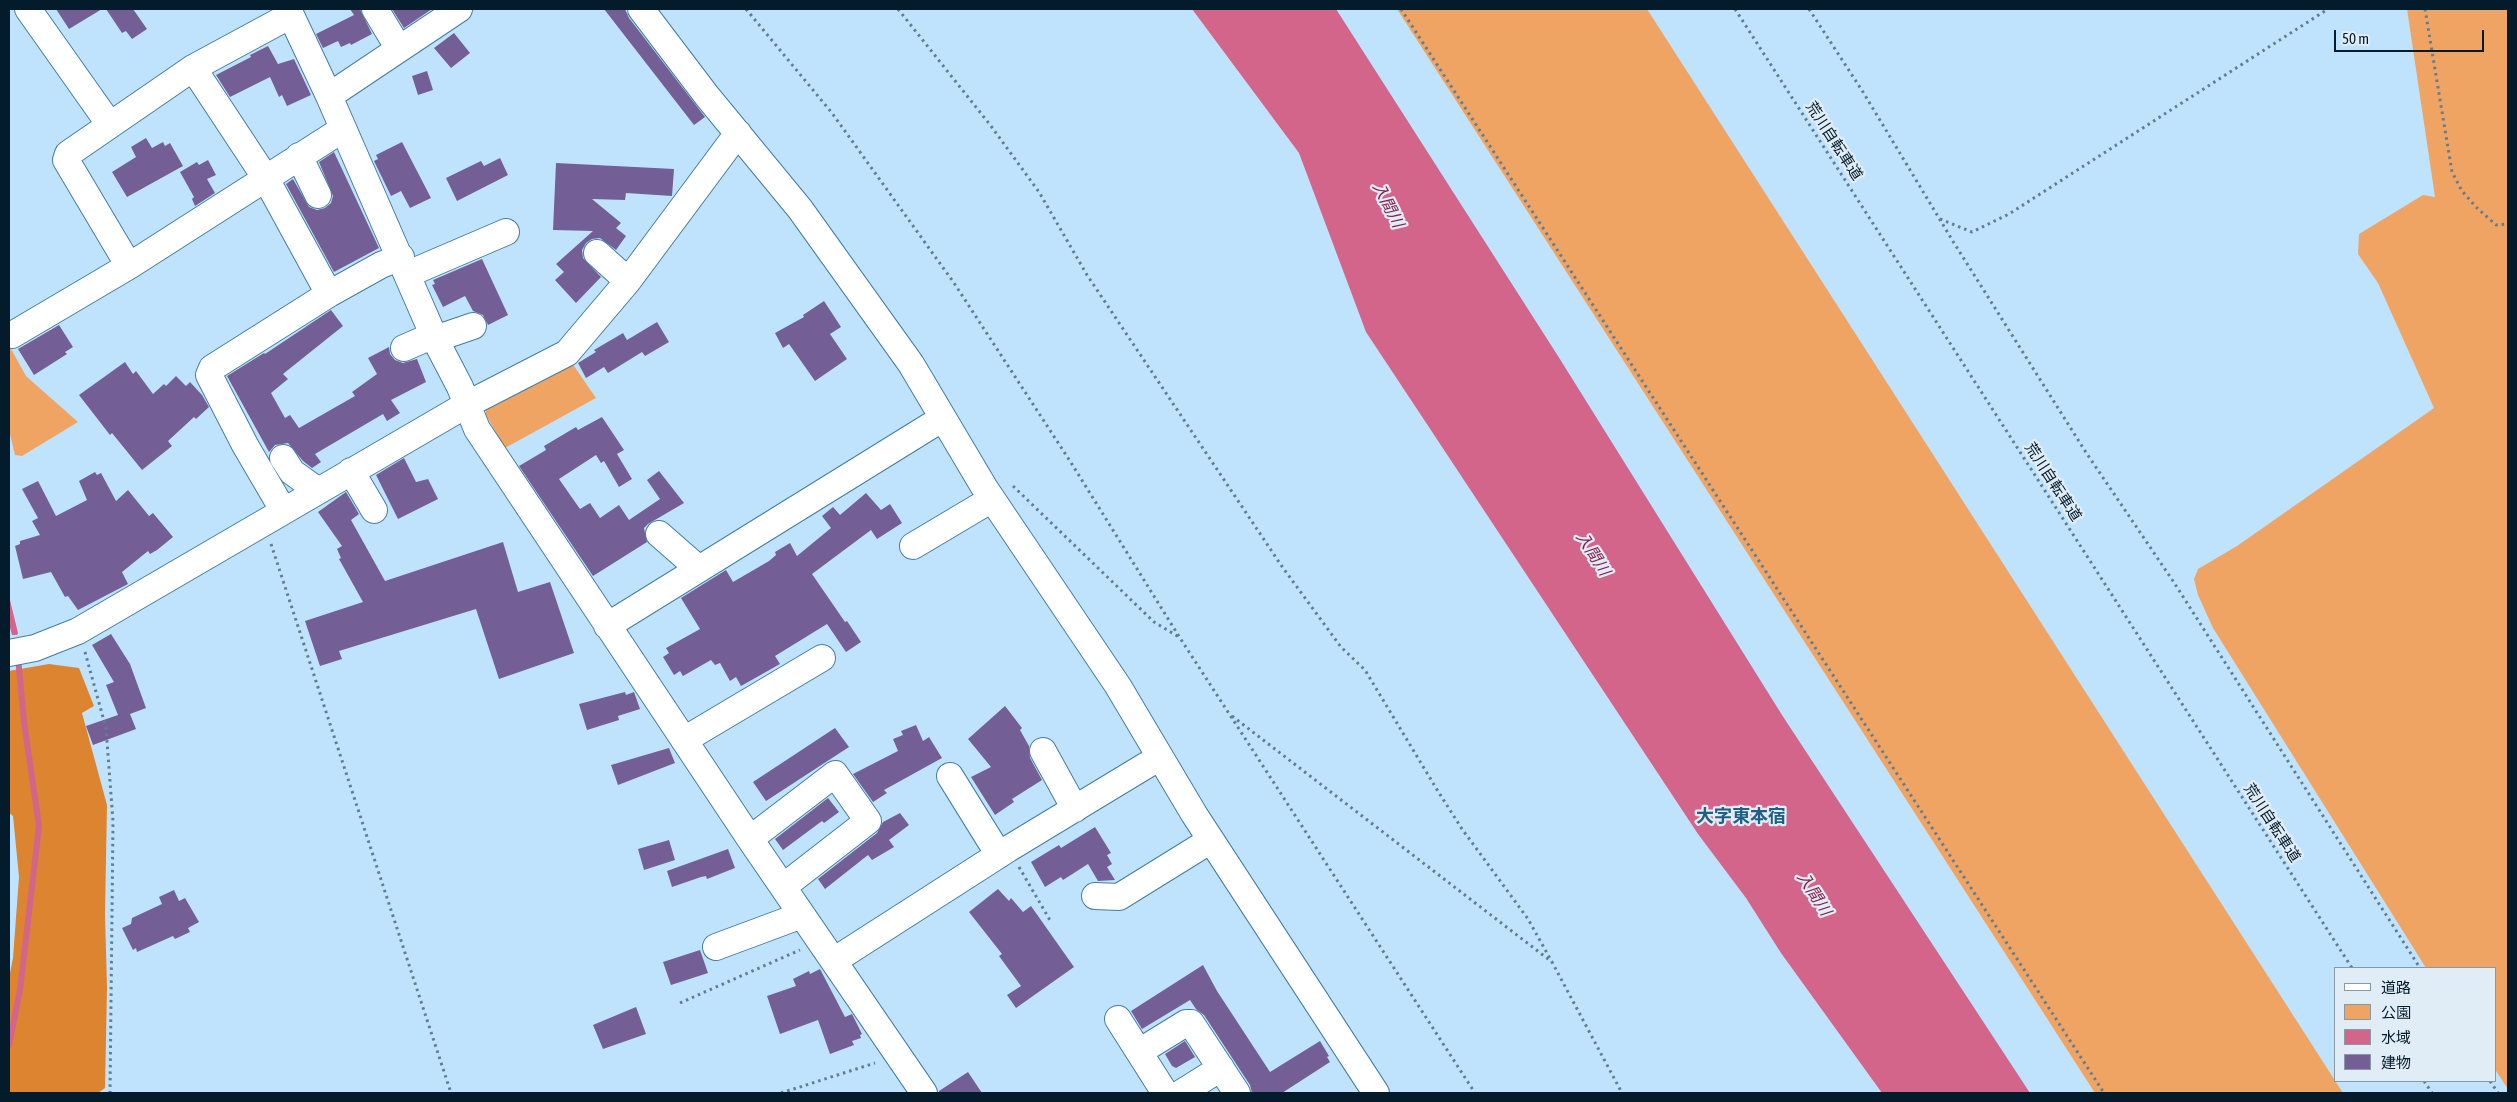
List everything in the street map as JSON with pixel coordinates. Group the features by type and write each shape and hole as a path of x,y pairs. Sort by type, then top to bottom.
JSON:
{"street":[{"path":"28,9 110,125"},
{"path":"375,9 399,49"},
{"path":"329,96 459,9"},
{"path":"641,9 800,209 911,364 943,418 999,489 1211,840 1371,1092"},
{"path":"129,266 66,160 68,154 193,68 290,12 435,337 460,387 477,429 607,626 924,1093"},
{"path":"193,68 265,177 329,294"},
{"path":"12,335 129,266 265,177 343,129"},
{"path":"9,653 35,648 78,631 317,490 466,405 566,353 628,281 738,133"},
{"path":"299,156 318,195"},
{"path":"274,516 245,445 209,375 212,368 329,294 381,265 404,265 506,232"},
{"path":"597,253 628,281"},
{"path":"404,348 473,326"},
{"path":"607,626 943,418"},
{"path":"283,458 292,472 317,490"},
{"path":"351,471 374,510"},
{"path":"913,546 999,489"},
{"path":"659,534 699,569"},
{"path":"684,740 822,658"},
{"path":"1043,751 1075,809"},
{"path":"828,950 1004,852 1160,757"},
{"path":"750,838 835,774 868,822 783,887"},
{"path":"950,776 1004,852"},
{"path":"1095,896 1119,897 1211,840"},
{"path":"716,947 802,915"},
{"path":"1118,1019 1165,1093"},
{"path":"1139,1052 1186,1023 1191,1023 1237,1093"},
{"path":"1181,1093 1221,1068"}],"path":[{"path":"746,9 832,113 954,283 1070,461 1180,638 1475,1093"},
{"path":"898,9 991,126 1040,192 1092,283 1283,568 1341,647 1365,670 1462,829 1528,919 1622,1093"},
{"path":"1401,9 2104,1093"},
{"name":"荒川自転車道","path":"1735,9 2351,967"},
{"path":"1809,9 1863,92 1939,219 2081,445 2174,581 2419,967"},
{"path":"1939,219 1972,232 2009,214 2328,9"},
{"path":"2425,9 2452,172 2462,191 2476,207 2496,224 2508,224"},
{"path":"999,489 1154,622 1180,638"},
{"path":"274,516 451,1093"},
{"path":"78,631 88,660 106,728 113,822 110,1093"},
{"path":"1230,715 1552,962"},
{"path":"1004,852 1051,922"},
{"path":"680,1004 828,950"},
{"path":"781,1093 900,1055"},
{"path":"2425,1082 2432,1093"},
{"path":"2491,1082 2498,1093"}],"green space":[{"path":"1397,9 1647,9 2334,1079 2334,1082 2343,1093 2095,1093"},
{"path":"2407,9 2508,9 2508,1089 2497,1072 2497,967 2425,967 2213,628 2198,595 2194,579 2198,569 2237,546 2434,408 2378,283 2358,254 2359,234 2423,195 2435,197"},
{"path":"10,347 26,376 78,422 22,456 15,455 9,430"},
{"path":"572,363 596,398 505,448 486,415 486,408"}],"shaded area":[{"path":"49,664 79,668 94,706 82,713 107,805 105,1088 98,1093 9,1093 9,978 13,958 19,877 13,816 9,813 9,671"}],"water":[{"name":"入間川","path":"1192,9 1336,9 1558,356 1782,715 2030,1093 1882,1093 1781,953 1746,898 1698,834 1366,332 1299,153"},
{"path":"9,596 17,635 12,635 9,624"}],"building":[{"path":"56,9 102,9 69,29"},
{"path":"106,9 133,9 147,29 132,39 126,31 122,33"},
{"path":"350,9 360,9 372,34 351,45 350,43 341,47 338,41 323,48 316,34 354,15"},
{"path":"392,9 432,9 404,28"},
{"path":"604,9 625,9 629,18 705,117 694,125"},
{"path":"454,33 470,53 451,68 434,48"},
{"path":"268,46 278,64 294,59 311,95 287,106 282,95 279,97 270,77 230,97 216,75"},
{"path":"427,71 433,90 418,95 412,76"},
{"path":"146,138 152,148 163,142 165,146 170,143 183,166 127,197 112,172 136,157 131,147"},
{"path":"402,142 431,198 410,208 401,191 391,196 374,161 378,159 376,155"},
{"path":"334,152 379,248 334,272 286,184 293,179 309,207 317,210 325,208 331,203 333,196 319,162"},
{"path":"500,158 508,175 457,201 446,178 481,161 484,166"},
{"path":"208,160 216,175 207,179 215,193 195,206 192,199 194,197 180,172 197,162 199,165"},
{"path":"556,163 674,169 672,196 626,193 625,200 592,199 621,223 616,228 626,236 616,250 600,238 592,239 586,243 582,250 583,258 601,277 576,303 555,280 564,272 556,264 593,231 553,230"},
{"path":"482,259 508,315 488,325 483,315 473,311 465,296 443,307 432,285 435,284 433,280"},
{"path":"824,301 841,327 830,334 847,359 815,381 789,344 783,348 775,333 804,317 803,315"},
{"path":"331,310 343,326 283,374 288,379 271,393 285,418 290,415 299,428 355,396 352,392 377,374 368,358 389,347 390,354 395,360 403,363 417,359 426,382 391,400 400,413 387,421 383,414 315,454 321,462 312,468 303,461 288,443 275,445 269,452 227,376 265,354"},
{"path":"657,322 669,342 645,356 642,352 608,373 604,367 586,378 578,363 596,352 594,350 623,333 627,340"},
{"path":"59,325 73,347 65,352 67,354 34,375 18,349"},
{"path":"125,362 133,374 136,371 153,394 164,384 166,386 176,376 186,386 190,382 202,395 209,407 196,419 194,417 168,441 172,446 142,470 112,433 110,435 79,395"},
{"path":"602,417 624,450 617,454 632,479 619,487 604,461 601,463 596,455 559,479 580,509 590,503 600,518 619,505 629,520 660,499 647,480 659,471 684,503 644,528 647,542 593,576 519,466 546,450 544,446 576,427 578,430"},
{"path":"404,458 416,482 428,479 438,499 398,519 376,475"},
{"path":"95,472 97,475 101,473 116,501 128,490 149,516 153,513 173,537 150,554 148,551 122,572 128,584 78,610 68,596 65,597 51,572 23,579 15,546 20,544 20,541 40,535 32,521 38,518 22,489 38,481 56,516 87,500 79,481"},
{"path":"346,492 359,514 351,520 385,581 503,542 518,592 550,582 574,653 499,679 476,609 339,651 342,659 320,666 305,621 363,602 339,559 341,558 337,549 342,546 318,512"},
{"path":"866,493 881,510 890,504 902,523 877,539 871,530 812,574 861,642 846,652 827,624 775,656 780,664 741,686 736,677 730,681 720,663 715,665 711,660 683,676 680,671 674,675 663,657 669,653 666,648 700,629 681,598 726,570 733,582 769,561 776,555 775,552 790,543 797,556 831,528 822,516 833,507 840,515"},
{"path":"111,634 130,664 146,708 130,714 136,729 93,745 86,726 118,715 106,685 114,682 92,645"},
{"path":"625,692 626,695 634,692 640,709 618,716 619,720 587,730 579,704"},
{"path":"1005,706 1022,728 1020,730 1029,746 1030,758 1042,780 1012,799 1014,802 995,815 971,777 991,767 968,739"},
{"path":"916,725 923,741 929,737 942,758 884,790 887,793 873,802 853,774 898,751 893,739 903,735 901,731"},
{"path":"835,728 849,747 766,801 753,782"},
{"path":"669,748 675,763 618,785 611,765"},
{"path":"828,798 839,812 824,823 822,821 783,850 775,839"},
{"path":"900,813 909,825 889,840 894,847 872,860 868,855 825,889 818,879 877,833 883,822"},
{"path":"1095,827 1111,853 1107,855 1112,864 1107,867 1115,880 1098,881 1088,864 1063,880 1061,877 1045,887 1031,862 1059,845 1061,848"},
{"path":"669,840 675,860 644,870 638,849"},
{"path":"728,849 735,868 707,879 706,876 701,877 672,887 667,871"},
{"path":"998,889 1009,901 1011,898 1023,912 1031,906 1074,967 1016,1008 1007,995 1021,986 999,956 1002,954 969,912"},
{"path":"174,890 179,901 185,898 199,922 188,928 190,932 175,939 173,936 137,952 136,948 133,950 122,928 131,924 132,918 162,904 159,897"},
{"path":"700,950 708,973 671,985 663,962"},
{"path":"1203,965 1217,991 1270,1072 1320,1041 1329,1056 1327,1057 1330,1062 1282,1093 1252,1093 1250,1085 1204,1015 1196,1009 1190,1000 1142,1029 1131,1011"},
{"path":"820,969 845,1017 852,1014 862,1034 860,1035 861,1038 852,1041 854,1045 830,1054 818,1020 780,1034 767,996 796,986 793,979 809,971 810,974"},
{"path":"636,1007 646,1034 603,1049 593,1025"},
{"path":"1185,1041 1195,1057 1176,1068 1172,1066 1165,1054"},
{"path":"968,1072 982,1093 939,1093 939,1091"}],"waterway":[{"path":"9,1045 20,990 39,826 24,722 18,657"}],"district":[{"name":"大字東本宿","path":"1741,816"}]}
